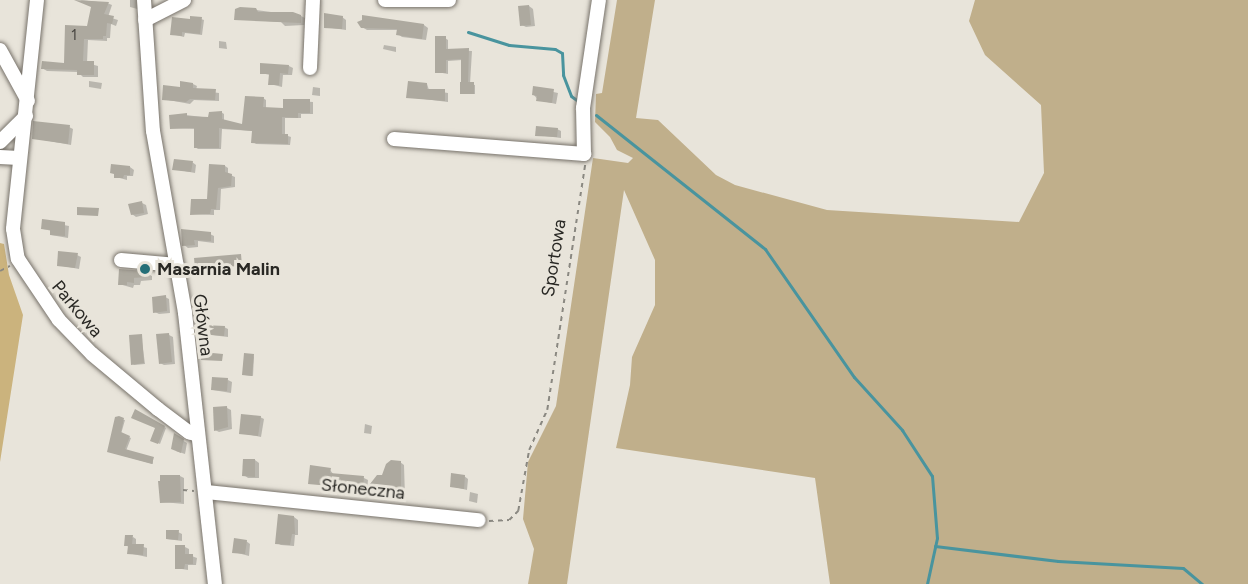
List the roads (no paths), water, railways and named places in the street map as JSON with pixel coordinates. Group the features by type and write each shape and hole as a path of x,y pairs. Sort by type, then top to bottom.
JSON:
{"street":[{"name":"Parkowa","path":"37,0 28,101 19,158 14,242 18,259 59,320 92,354 158,409 189,432 198,435"},
{"name":"Główna","path":"144,0 152,123 177,265 206,492 214,584"},
{"path":"145,20 184,0"},
{"path":"310,68 313,0"},
{"path":"385,0 449,0"},
{"path":"394,139 584,154 584,108 599,0"},
{"path":"0,50 28,101"},
{"path":"0,142 26,116"},
{"path":"0,157 19,158"},
{"path":"121,260 177,265"},
{"name":"Słoneczna","path":"206,492 480,520"}],"waterway":[{"path":"468,32 509,45 555,49 562,53 563,75 571,96 578,101"},
{"path":"596,115 765,249 854,377 902,430 932,476 937,538 927,584"},
{"path":"935,546 1058,561 1183,568 1202,584"}],"place":[{"name":"Masarnia Malin","path":"145,269"}]}
